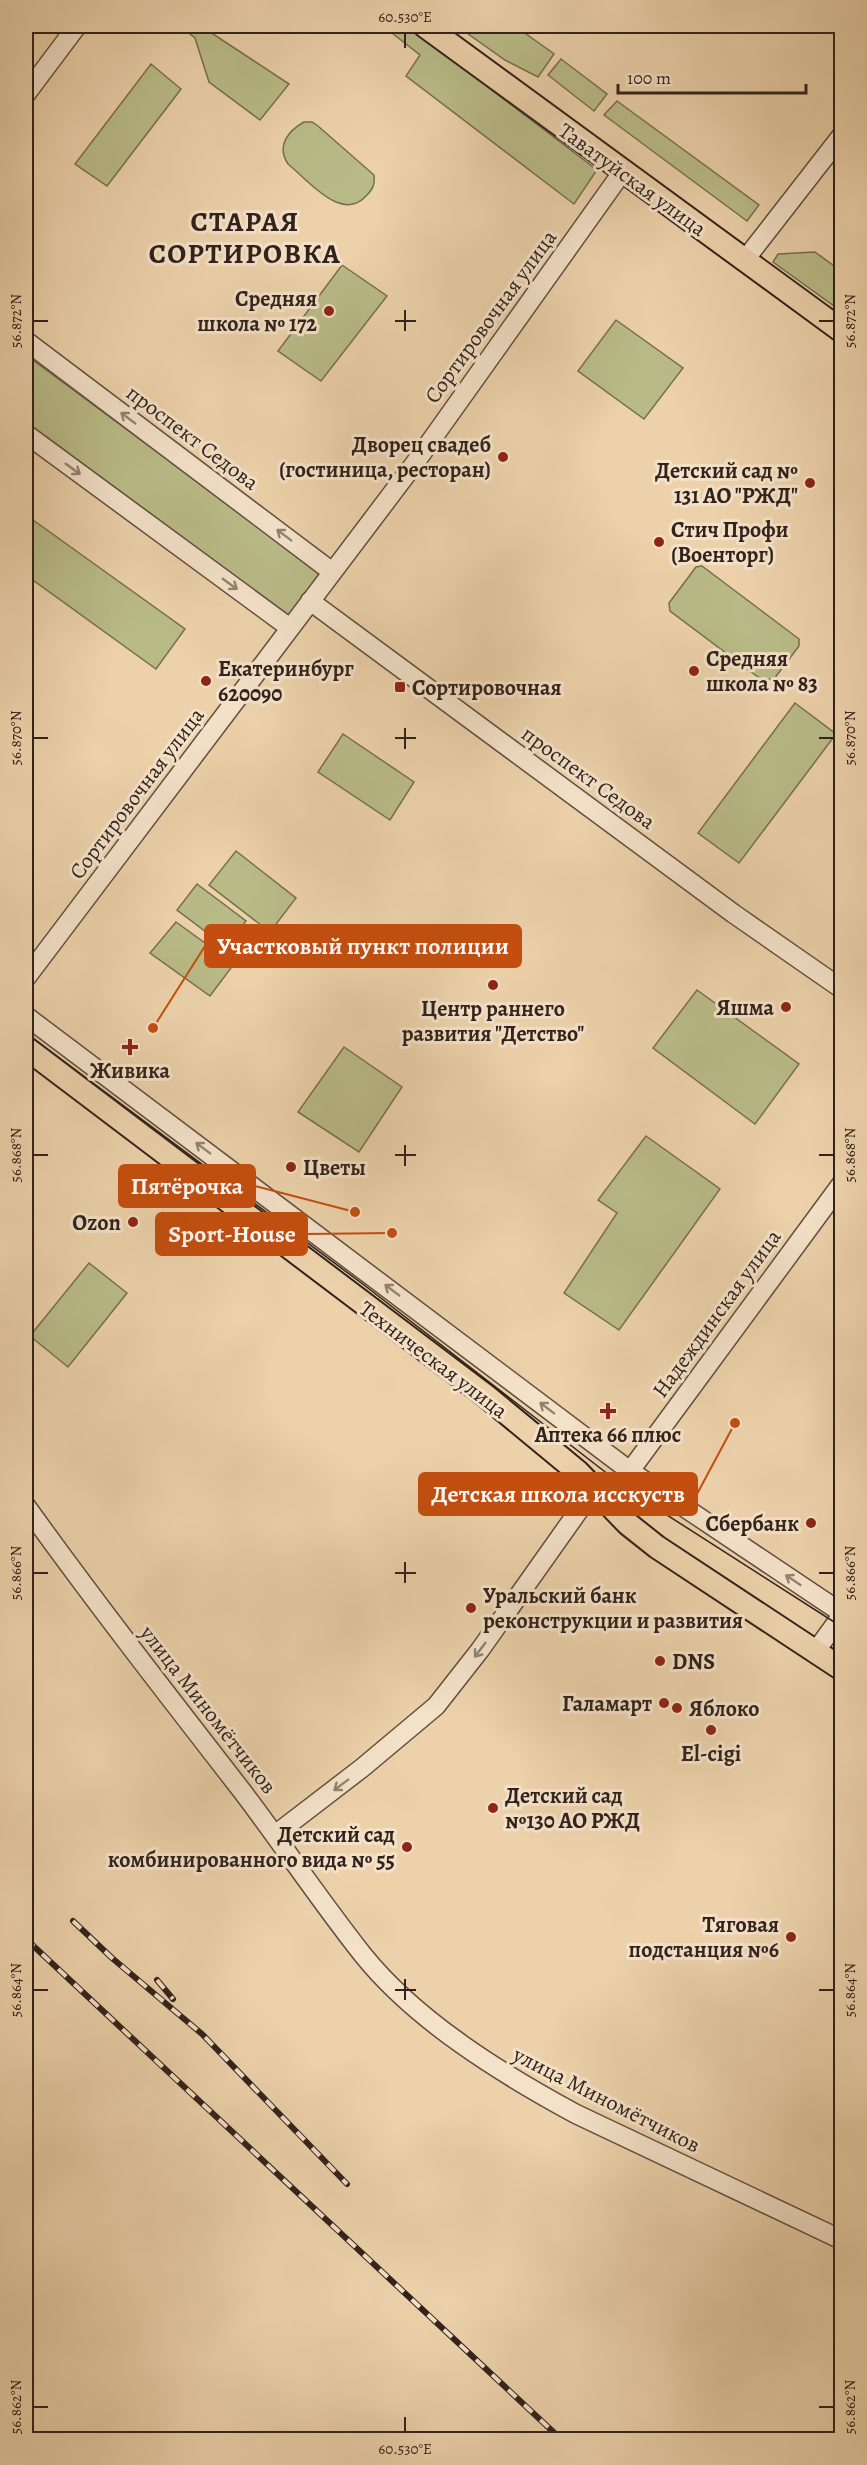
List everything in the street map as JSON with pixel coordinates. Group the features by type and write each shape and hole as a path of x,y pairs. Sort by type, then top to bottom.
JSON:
{"main road":[{"name":"Таватуйская улица","path":"425,26 842,331"},
{"name":"Техническая улица","path":"26,1048 486,1396 578,1472 628,1524 657,1547 842,1669"}],"street":[{"path":"26,94 77,26"},
{"path":"744,261 842,135"},
{"name":"Сортировочная улица","path":"26,978 331,571 415,463 623,171"},
{"name":"проспект Седова","path":"26,341 331,571"},
{"path":"26,434 290,628"},
{"name":"проспект Седова","path":"310,601 734,914 842,989"},
{"path":"26,1016 630,1471 842,1614 815,1652"},
{"name":"Надеждинская улица","path":"630,1471 842,1183"},
{"path":"276,1834 390,1746 436,1706 480,1650 594,1489"},
{"name":"улица Миномётчиков","path":"26,1506 89,1593 276,1834 364,1956 434,2022 495,2069 576,2114 842,2240"}],"green space":[{"path":"180,26 201,26 289,84 260,120 209,82 195,38"},
{"path":"383,26 408,26 597,170 574,204 406,76 420,55"},
{"path":"457,26 515,26 554,54 538,77 505,60"},
{"path":"561,59 607,94 594,111 548,75"},
{"path":"151,64 181,89 107,186 75,164"},
{"path":"617,101 759,205 747,221 604,115"},
{"path":"304,122 312,122 318,126 374,175 372,189 357,203 346,205 336,202 315,188 288,164 283,151 284,145 289,134"},
{"path":"815,252 841,271 841,311 773,262 778,254"},
{"path":"342,265 387,296 321,381 278,351"},
{"path":"616,320 683,368 644,419 578,371"},
{"path":"26,355 321,573 289,616 26,422"},
{"path":"33,520 185,629 156,669 26,575 26,533"},
{"path":"702,566 799,639 799,646 774,679 762,680 670,611 669,603 696,567"},
{"path":"795,703 836,734 739,863 698,833"},
{"path":"343,734 414,782 390,820 318,772"},
{"path":"236,851 296,898 270,932 209,885"},
{"path":"197,884 246,921 226,947 177,910"},
{"path":"176,922 234,964 210,996 150,953"},
{"path":"697,990 799,1064 755,1124 653,1048"},
{"path":"344,1047 402,1087 359,1152 298,1112"},
{"path":"646,1136 720,1189 619,1330 564,1293 617,1213 598,1200"},
{"path":"89,1263 127,1293 68,1367 30,1336"}],"tram line":[{"path":"26,1033 364,1285 631,1492 842,1627"}],"railway":[{"path":"73,1921 112,1958 202,2034 347,2184"},
{"path":"26,1939 562,2440"},
{"path":"157,1980 173,1999"}],"place":[{"name":"Средняя школа № 172","path":"329,311"},
{"name":"Дворец свадеб (гостиница, ресторан)","path":"503,457"},
{"name":"Детский сад № 131 АО \"РЖД\"","path":"810,483"},
{"name":"Стич Профи (Военторг)","path":"659,542"},
{"name":"Средняя школа № 83","path":"694,671"},
{"name":"Екатеринбург 620090","path":"206,681"},
{"name":"Сортировочная","path":"400,687"},
{"name":"Центр раннего развития \"Детство\"","path":"493,985"},
{"name":"Яшма","path":"786,1007"},
{"name":"Участковый пункт полиции","path":"153,1028"},
{"name":"Живика","path":"130,1047"},
{"name":"Цветы","path":"291,1167"},
{"name":"Пятёрочка","path":"355,1212"},
{"name":"Ozon","path":"133,1222"},
{"name":"Sport-House","path":"392,1233"},
{"name":"Аптека 66 плюс","path":"608,1411"},
{"name":"Детская школа исскуств","path":"735,1423"},
{"name":"Сбербанк","path":"811,1523"},
{"name":"Уральский банк реконструкции и развития","path":"471,1608"},
{"name":"DNS","path":"660,1661"},
{"name":"Галамарт","path":"664,1703"},
{"name":"Яблоко","path":"677,1708"},
{"name":"El-cigi","path":"711,1730"},
{"name":"Детский сад №130 АО РЖД","path":"493,1808"},
{"name":"Детский сад комбинированного вида № 55","path":"407,1847"},
{"name":"Тяговая подстанция №6","path":"791,1937"}],"district":[{"name":"СТАРАЯ СОРТИРОВКА","path":"245,237"}]}
